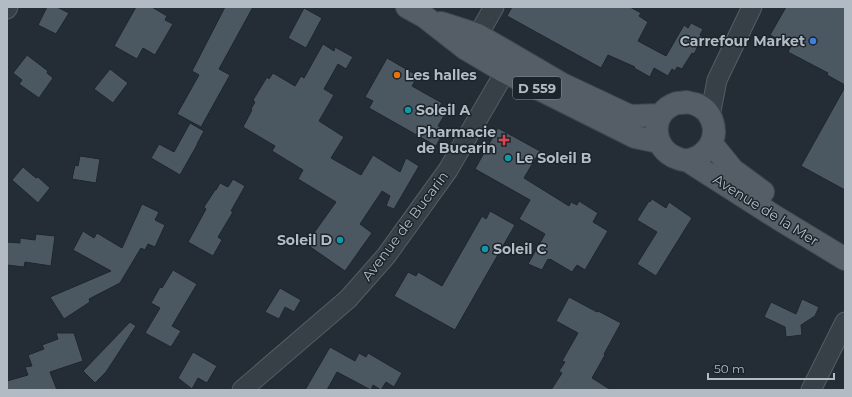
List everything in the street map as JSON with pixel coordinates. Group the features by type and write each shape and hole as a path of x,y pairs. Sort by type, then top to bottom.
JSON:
{"main road":[{"name":"D 559","path":"416,12 478,35 562,84 630,116 661,115"},
{"name":"D 559","path":"416,12 466,50 505,72 635,137 659,142"},
{"path":"686,102 704,108 714,124 712,143 699,157 688,161 671,156 664,150 656,133 657,123 661,115 668,108 686,102"},
{"name":"Avenue de la Mer","path":"712,143 733,170 794,215 845,247"},
{"name":"Avenue de la Mer","path":"688,161 845,259"}],"street":[{"path":"478,35 494,7"},
{"path":"710,116 717,80 752,7"},
{"name":"Avenue de Bucarin","path":"242,390 348,299 386,256 448,170 505,72"},
{"path":"686,102 717,80"},
{"path":"811,390 845,322"}],"building":[{"path":"47,7 57,7 69,13 56,34 38,25"},
{"path":"136,7 152,7 167,16 165,20 173,24 155,55 143,48 137,59 114,46"},
{"path":"225,7 253,7 219,69 230,75 201,127 177,114 199,75 192,71"},
{"path":"512,7 630,7 641,13 639,16 648,22 638,41 666,56 684,25 688,28 691,23 703,29 700,35 703,37 694,54 692,53 682,69 677,67 675,71 672,69 668,76 654,68 650,77 634,68 635,67 608,55 601,68 507,16"},
{"name":"Carrefour Market","path":"786,7 845,7 845,85 827,75 828,73 788,52 791,46 770,35"},
{"path":"304,8 322,18 306,48 288,38"},
{"path":"323,44 334,51 335,47 353,57 346,69 338,64 324,89 334,95 319,121 344,137 331,158 361,175 373,155 400,172 406,158 419,166 394,209 386,206 390,196 382,191 360,224 372,233 345,271 306,244 336,202 298,179 303,170 272,151 275,146 243,127 255,102 253,100 267,77 269,79 273,73 295,86 301,76 304,78"},
{"path":"27,55 48,71 47,73 53,78 39,98 19,84 22,80 13,73"},
{"name":"Soleil A","path":"387,58 418,76 412,86 442,103 439,107 447,111 438,126 445,130 436,146 369,108 373,101 365,97"},
{"path":"110,69 128,83 113,103 94,89"},
{"path":"845,87 845,190 801,166"},
{"path":"190,123 204,131 180,175 151,158 159,144 174,152"},
{"path":"498,128 540,151 524,178 569,206 571,202 577,205 579,201 598,213 593,222 608,231 585,270 577,265 572,272 550,259 548,259 542,270 528,264 545,234 519,219 530,200 475,169"},
{"path":"80,156 100,159 96,183 72,179 75,165 78,166"},
{"path":"23,167 36,178 38,177 50,188 38,203 12,180"},
{"path":"233,179 245,186 231,211 233,212 218,237 222,240 213,256 188,242 206,209 204,207 220,183 228,187"},
{"path":"652,199 666,208 669,202 692,218 656,276 637,264 657,232 637,220 649,201 650,202"},
{"path":"142,204 159,212 155,220 165,225 155,247 148,244 145,250 141,248 120,283 89,299 90,302 64,319 50,297 111,271 73,250 83,231 94,238 97,233 122,248"},
{"name":"Soleil C","path":"490,211 515,225 455,330 394,296 408,272 416,276 418,272 442,286 482,216 486,219"},
{"path":"36,234 55,236 51,266 25,262 24,267 7,265 7,242 20,243 20,238 35,240"},
{"path":"173,270 197,284 172,326 181,331 171,347 145,333 160,308 151,303 160,287 162,288"},
{"path":"280,288 301,300 294,312 285,307 279,319 265,312"},
{"path":"569,297 621,323 592,378 611,390 551,390 562,373 559,371 565,362 562,361 578,333 556,321"},
{"path":"802,299 819,307 815,316 801,325 802,335 786,337 785,327 764,317 771,302 796,314"},
{"path":"130,322 136,326 106,372 95,383 83,371"},
{"path":"56,333 74,333 83,361 50,372 57,390 7,390 7,381 28,375 25,367 32,366 28,355 44,349 42,345 58,339"},
{"path":"330,347 355,361 359,353 366,357 368,353 402,373 394,387 386,382 381,390 373,385 371,390 337,372 327,390 305,390"},
{"path":"193,352 217,366 207,383 198,378 192,389 178,378"}],"place":[{"name":"Carrefour Market","path":"813,41"},
{"name":"Les halles","path":"397,75"},
{"name":"Soleil A","path":"408,110"},
{"name":"Pharmacie de Bucarin","path":"504,140"},
{"name":"Le Soleil B","path":"508,158"},
{"name":"Soleil D","path":"340,240"},
{"name":"Soleil C","path":"485,249"}]}
